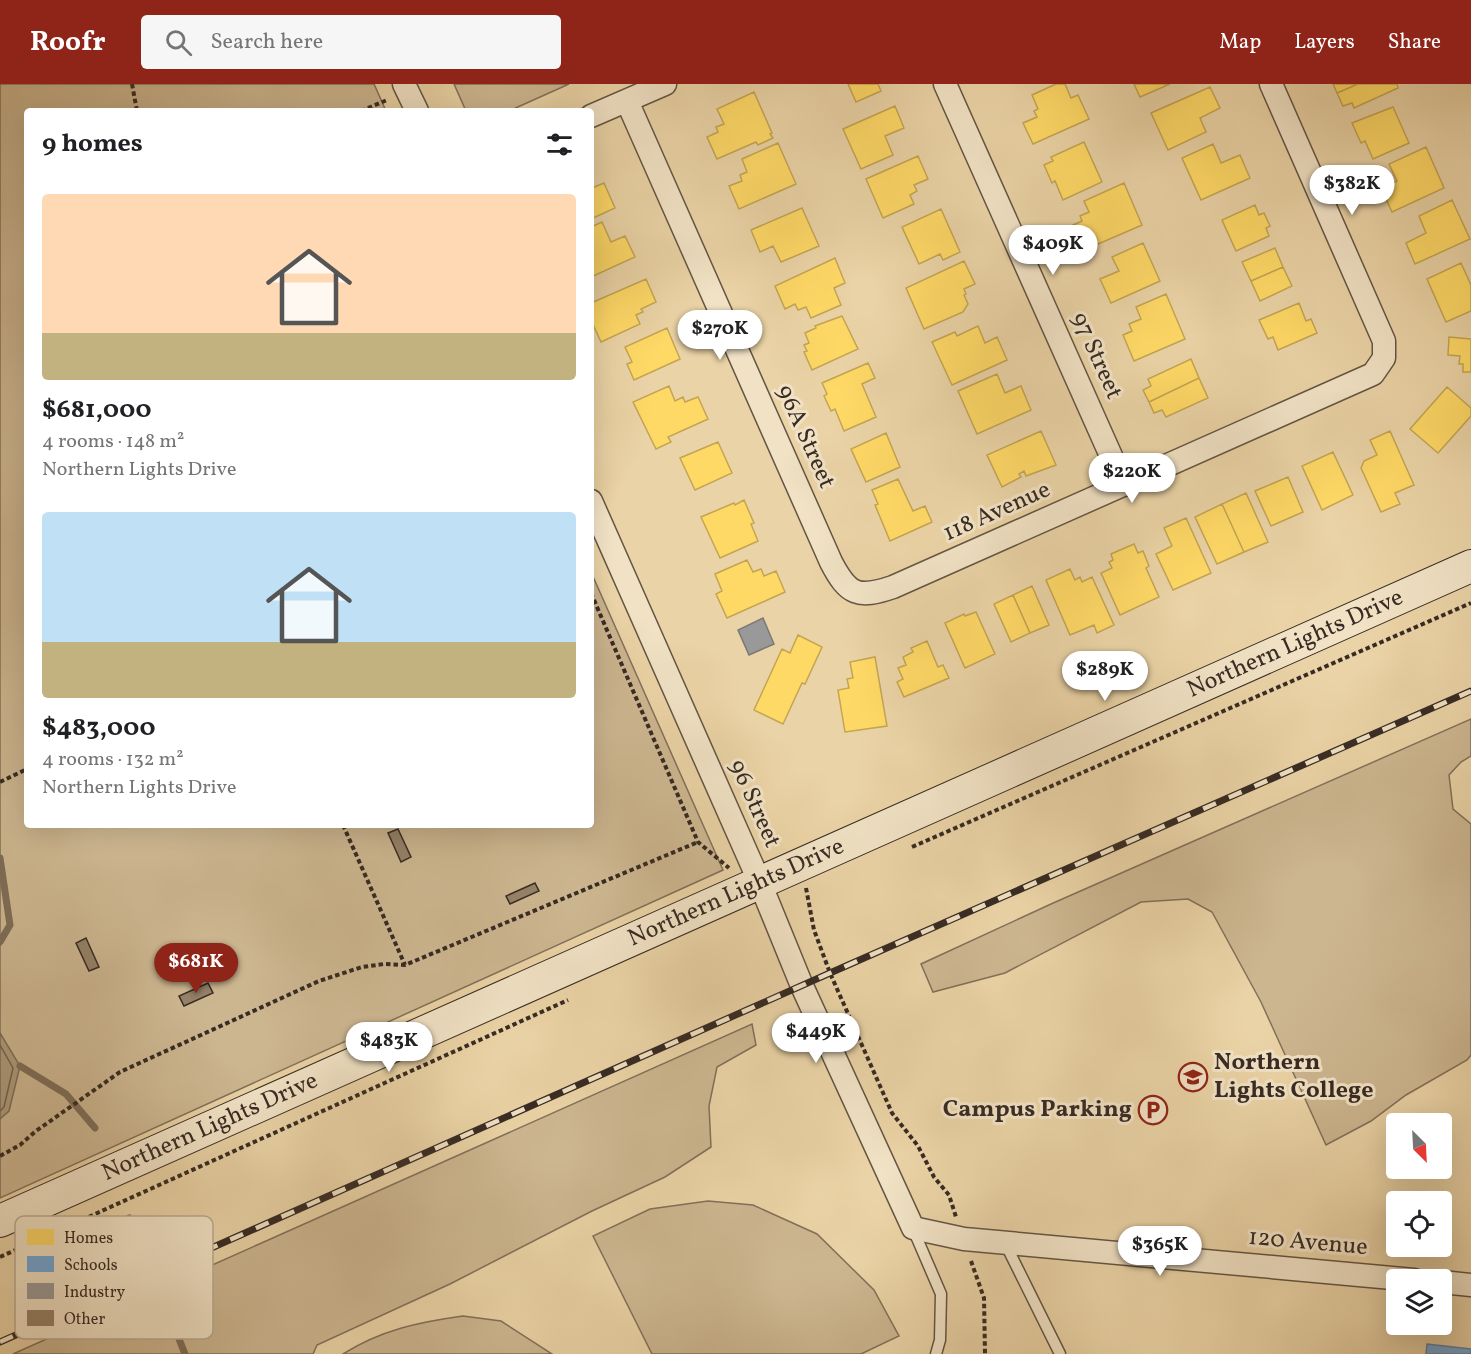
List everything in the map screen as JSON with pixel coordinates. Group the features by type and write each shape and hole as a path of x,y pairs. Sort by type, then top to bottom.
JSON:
{"main road":[{"name":"Northern Lights Drive","path":"0,1221 765,896 1471,566"}],"street":[{"path":"404,84 416,108"},
{"path":"594,115 665,84"},
{"name":"97 Street","path":"945,84 1124,485"},
{"name":"118 Avenue","path":"854,592 873,594 893,587 1373,374 1384,358 1384,341 1271,84"},
{"name":"96A Street","path":"627,101 831,562 840,579 854,592"},
{"name":"96 Street","path":"594,508 765,896 802,986 913,1228"},
{"name":"120 Avenue","path":"913,1228 964,1239 1386,1277"},
{"path":"1452,1283 1471,1285"}],"lane":[{"path":"913,1228 942,1294 940,1340 936,1354"},
{"path":"1005,1243 1060,1354"}],"path":[{"path":"132,84 136,108"},
{"path":"368,108 387,100"},
{"path":"594,600 698,842 730,869"},
{"path":"906,849 1471,603"},
{"path":"0,782 24,770"},
{"path":"345,828 405,965"},
{"path":"0,1156 20,1145 36,1131 120,1072 319,981 362,967 384,964 405,965 698,842"},
{"path":"765,896 808,892 814,930 830,973 892,1113 918,1146 934,1177 949,1195 984,1298 985,1354"},
{"path":"91,1216 575,997"},
{"path":"0,1257 15,1250"}],"shaded area":[{"path":"0,84 374,84 385,108 24,108 24,828 594,828 594,579 723,870 0,1198"},
{"path":"454,84 569,84 516,108 465,108"},
{"path":"1471,719 1471,756 1461,762 1449,775 1453,809 1471,824 1471,1055 1467,1060 1406,1095 1371,1121 1326,1145 1261,1002 1212,912 1188,899 1141,902 1005,973 933,992 921,964 1051,904"},
{"path":"752,1024 756,1045 717,1067 709,1106 711,1147 665,1177 592,1211 450,1284 317,1345 313,1354 13,1354 47,1339 213,1339 213,1265"},
{"path":"708,1201 753,1205 817,1234 874,1290 899,1336 861,1354 652,1354 593,1236 650,1209"},
{"path":"463,1316 501,1321 552,1354 343,1354 372,1339 401,1328"}],"water":[{"path":"0,1033 20,1066 9,1111 0,1119"}],"building: Homes":[{"path":"848,84 878,84 881,91 856,102"},
{"path":"1056,84 1065,84 1071,98 1078,95 1089,119 1033,144 1023,123 1037,117 1034,111 1038,109 1032,95"},
{"path":"1134,84 1170,84 1140,97"},
{"path":"1333,84 1358,84 1337,93"},
{"path":"1358,84 1397,84 1398,88 1354,108 1352,103 1343,106 1337,93"},
{"path":"1210,87 1220,108 1200,118 1206,132 1168,150 1151,113"},
{"path":"754,92 773,138 758,145 756,142 717,159 707,137 718,132 716,127 724,124 717,109"},
{"path":"895,106 904,128 885,136 893,155 861,169 843,129"},
{"path":"1393,107 1409,143 1373,159 1365,141 1361,143 1352,123"},
{"path":"1084,142 1102,182 1063,200 1055,181 1052,183 1044,165 1053,161 1051,157"},
{"path":"778,143 796,184 739,209 729,186 742,181 740,175 747,172 742,159"},
{"path":"1213,144 1221,163 1240,155 1250,178 1201,200 1182,158"},
{"path":"1426,147 1444,188 1392,212 1381,188 1397,181 1389,164"},
{"path":"918,156 928,179 914,185 917,191 910,195 914,204 883,218 866,179"},
{"path":"604,183 615,208 594,218 594,187"},
{"path":"1124,183 1142,225 1082,251 1071,226 1082,221 1080,216 1089,212 1084,201"},
{"path":"1452,200 1470,239 1415,264 1406,243 1426,233 1419,216"},
{"path":"1255,205 1259,215 1264,213 1270,226 1266,228 1269,236 1236,251 1222,220"},
{"path":"802,208 819,246 781,262 773,246 760,252 751,230"},
{"path":"941,209 960,252 943,260 940,254 919,264 902,227"},
{"path":"602,222 611,242 625,236 635,257 594,276 594,226"},
{"path":"1143,243 1160,281 1111,303 1100,279 1119,271 1112,257"},
{"path":"1275,248 1283,267 1251,281 1242,262"},
{"path":"835,258 845,283 834,288 841,305 811,318 806,307 798,310 795,304 785,309 775,286"},
{"path":"964,261 975,284 964,289 968,304 963,312 924,329 906,288"},
{"path":"1461,263 1471,285 1471,311 1446,322 1427,279"},
{"path":"1283,267 1292,286 1260,301 1251,281"},
{"path":"646,279 656,302 641,309 643,312 636,315 640,324 601,342 594,327 594,302"},
{"path":"1166,294 1185,339 1134,361 1123,335 1132,331 1129,324 1141,319 1136,307"},
{"path":"1299,303 1306,321 1311,319 1317,333 1278,350 1273,337 1268,339 1259,320"},
{"path":"842,316 858,349 812,370 804,352 807,351 804,345 809,343 805,333 816,328 815,326"},
{"path":"978,326 985,343 997,337 1007,360 952,385 932,342 955,332 957,336"},
{"path":"667,328 680,359 634,380 627,364 632,362 625,347"},
{"path":"1449,337 1471,339 1471,372 1463,372 1463,364 1459,364 1460,356 1448,355"},
{"path":"1191,359 1199,378 1149,402 1143,390 1151,386 1148,379"},
{"path":"868,363 875,378 862,384 876,417 844,431 835,409 831,411 824,396 827,394 822,383"},
{"path":"997,374 1005,393 1021,386 1031,410 977,434 958,391"},
{"path":"1199,378 1208,398 1166,417 1162,410 1154,413 1149,402"},
{"path":"669,386 675,401 683,397 685,402 698,397 708,419 668,437 671,442 656,449 633,402"},
{"path":"1447,387 1471,408 1471,416 1438,453 1410,429"},
{"path":"1041,431 1056,465 1026,476 1024,471 1019,474 1021,477 1002,487 987,455"},
{"path":"1390,431 1414,485 1395,493 1400,504 1381,512 1361,468 1364,461 1377,455 1370,440"},
{"path":"886,433 900,467 866,482 851,449"},
{"path":"718,442 732,473 695,490 680,458"},
{"path":"1333,452 1353,495 1322,510 1302,466"},
{"path":"1288,477 1303,512 1271,526 1255,491"},
{"path":"898,479 913,511 925,506 932,522 890,541 875,505 878,504 872,490"},
{"path":"1246,493 1268,542 1244,552 1222,504"},
{"path":"744,500 754,523 751,524 758,541 720,558 701,517"},
{"path":"1222,504 1244,552 1217,564 1195,517"},
{"path":"1186,518 1211,573 1173,590 1156,554 1172,546 1164,528"},
{"path":"1134,544 1138,553 1143,551 1149,566 1146,568 1159,597 1120,615 1101,573 1112,568 1109,562 1113,560 1111,554"},
{"path":"747,560 753,572 761,569 764,576 776,571 785,592 727,618 716,594 722,591 715,574"},
{"path":"1070,569 1075,580 1080,577 1082,582 1092,577 1114,625 1097,633 1094,625 1070,635 1046,580"},
{"path":"1032,586 1049,625 1030,633 1013,595"},
{"path":"1013,595 1030,633 1011,642 994,604"},
{"path":"976,612 995,654 965,668 945,623 964,614 965,616"},
{"path":"798,635 822,647 783,724 754,710 782,649 790,653"},
{"path":"927,641 938,667 943,665 949,678 904,697 897,682 903,679 898,668 906,665 903,657 913,652 911,648"},
{"path":"875,657 887,726 845,732 838,690 849,688 847,679 853,678 850,662"}],"building: Schools":[{"path":"1427,1344 1471,1349 1471,1354 1426,1354"}],"building: Industry":[{"path":"763,618 774,644 749,655 738,630"}],"building: Other":[{"path":"398,829 411,857 401,862 388,833"},
{"path":"535,883 539,891 510,904 506,896"},
{"path":"86,938 99,967 89,971 76,943"},
{"path":"208,983 213,993 184,1006 179,996"}],"waterway":[{"path":"0,858 10,925 0,942"},
{"path":"20,1066 66,1094 95,1128"},
{"path":"179,1339 185,1354"}],"railway":[{"path":"213,1247 1471,691"},
{"path":"0,1342 15,1335"}],"place":[{"name":"Northern Lights College","path":"1193,1077"},
{"name":"Campus Parking","path":"1153,1110"}]}
